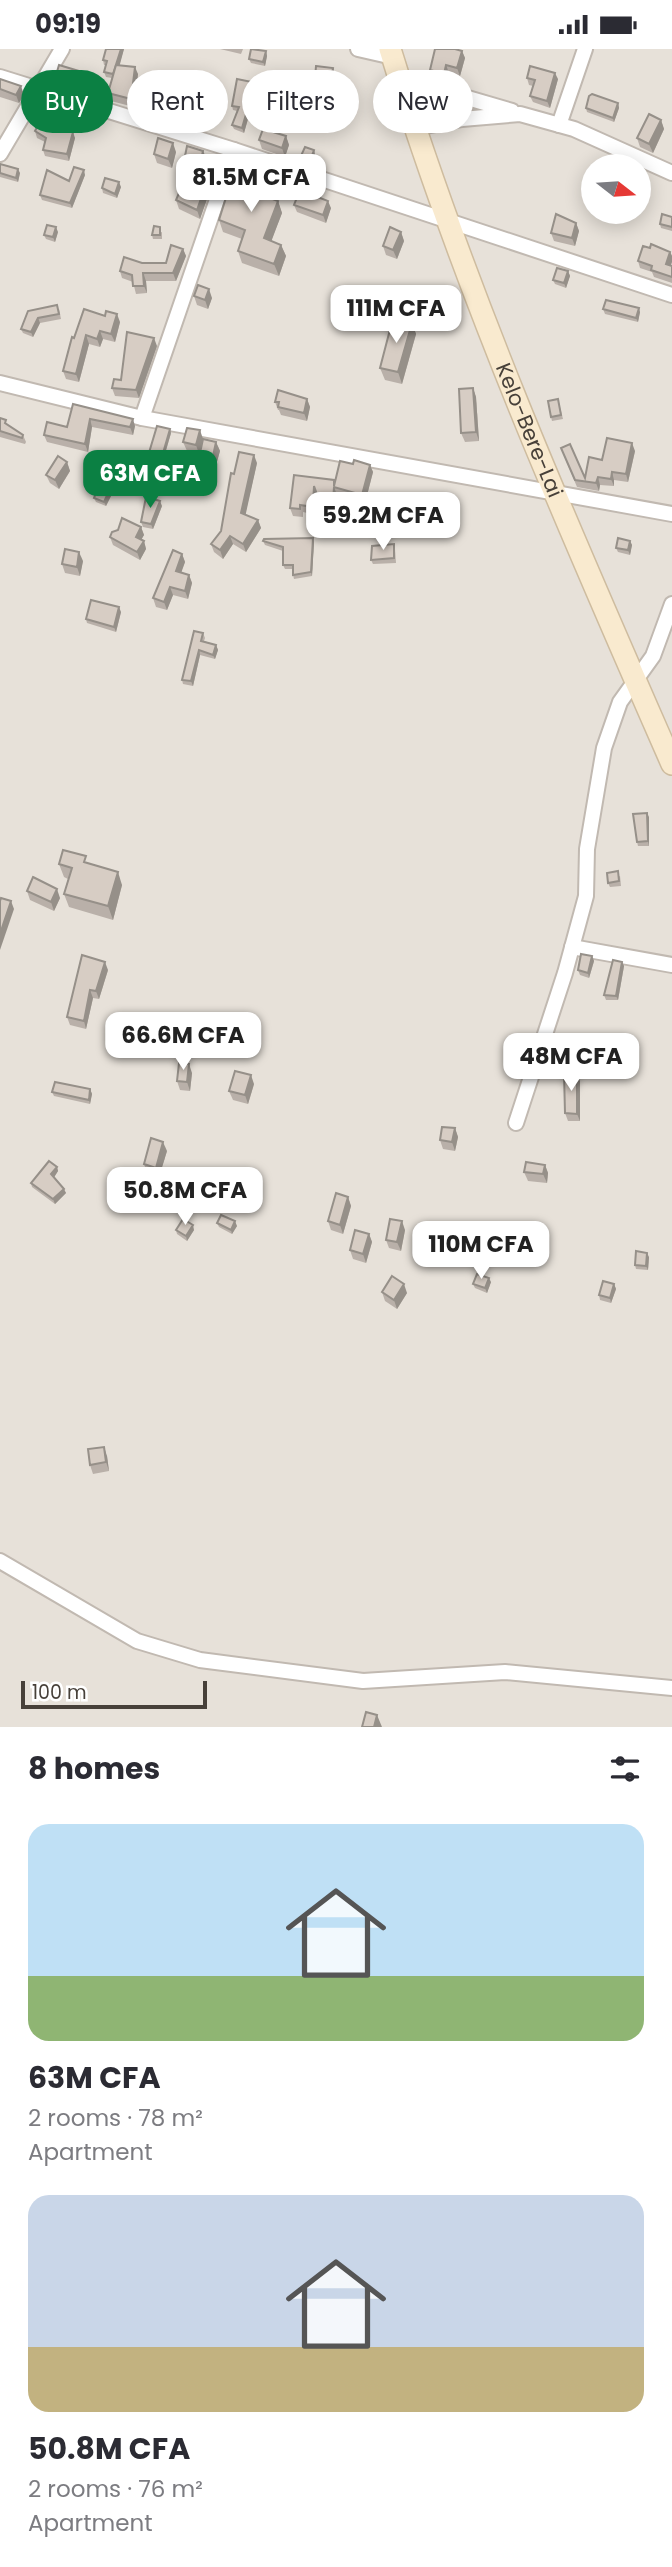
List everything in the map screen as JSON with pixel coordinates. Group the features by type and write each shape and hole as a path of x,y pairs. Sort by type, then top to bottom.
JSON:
{"main road":[{"name":"Kelo-Bere-Lai","path":"391,53 396,70"},
{"name":"Kelo-Bere-Lai","path":"417,133 445,220 553,495 672,764"}],"street":[{"path":"50,70 62,49"},
{"path":"358,49 391,53"},
{"path":"559,125 585,49"},
{"path":"0,77 21,83"},
{"path":"473,100 559,125 624,149 672,173"},
{"path":"113,112 672,295"},
{"path":"473,118 520,114"},
{"path":"0,154 21,119"},
{"path":"142,418 234,150"},
{"path":"0,383 142,418 553,495 672,514"},
{"path":"516,1123 586,895 587,849 598,771 620,702 653,656 672,604"},
{"path":"572,947 672,965"},
{"path":"0,1562 138,1641 200,1660 363,1681 505,1672 672,1688"}],"shaded area":[{"path":"0,49 672,49 672,1727 0,1727"}],"building":[{"path":"106,49 121,49 113,74 113,70 105,70 107,61 103,60"},
{"path":"251,49 266,51 263,62 249,59"},
{"path":"435,49 462,51 457,68 446,65 445,70 430,70"},
{"path":"59,65 76,70 58,70"},
{"path":"116,65 135,67 135,70 127,70 127,98 113,94"},
{"path":"316,66 333,68 333,70 316,70"},
{"path":"530,66 555,73 547,101 530,96 535,80 527,78"},
{"path":"0,79 21,86 16,95 0,89"},
{"path":"237,79 242,80 242,128 232,125 239,107 232,106"},
{"path":"592,94 618,103 613,118 586,108"},
{"path":"649,114 661,120 649,144 637,138"},
{"path":"38,133 73,133 67,154 43,150 46,138"},
{"path":"262,133 286,136 282,148 259,140"},
{"path":"158,138 173,143 168,159 154,154"},
{"path":"187,146 203,151 201,160 185,156"},
{"path":"305,147 314,150 310,161 300,158"},
{"path":"242,158 255,162 248,179 267,188 264,196 278,201 264,238 281,245 274,264 238,251 245,230 219,220 234,172 237,174"},
{"path":"0,164 18,169 16,178 0,173"},
{"path":"74,167 84,170 70,203 40,195 47,170 69,181"},
{"path":"105,178 119,182 115,194 102,188"},
{"path":"184,181 204,190 197,210 176,200"},
{"path":"300,190 328,201 323,215 294,205"},
{"path":"556,214 576,223 572,238 551,233"},
{"path":"662,214 672,217 672,227 660,224"},
{"path":"47,225 56,227 53,237 44,235"},
{"path":"154,226 160,227 160,235 152,235"},
{"path":"390,227 401,232 393,250 383,246"},
{"path":"651,244 670,252 666,264 672,266 672,277 651,270 652,266 638,261 643,246 650,248"},
{"path":"171,245 183,249 173,273 143,273 144,286 133,286 132,275 120,271 124,257 142,263 166,263"},
{"path":"557,268 568,271 564,283 553,280"},
{"path":"198,285 209,289 205,300 194,296"},
{"path":"606,300 639,308 636,318 603,309"},
{"path":"57,305 59,314 38,318 31,332 21,329 28,311"},
{"path":"84,309 105,316 106,311 117,314 111,334 100,331 97,339 86,335 76,374 63,371 72,337 74,338"},
{"path":"393,318 412,323 398,372 380,368"},
{"path":"127,332 154,338 136,390 112,388 114,379 121,380"},
{"path":"473,388 476,432 461,433 459,389"},
{"path":"278,390 307,399 304,413 278,407 279,402 275,402"},
{"path":"558,399 561,415 551,417 548,401"},
{"path":"73,404 133,419 130,427 90,419 85,444 44,435 47,422 67,427"},
{"path":"0,418 23,435 22,438 0,431"},
{"path":"157,426 170,429 161,460 148,456"},
{"path":"187,428 200,430 196,445 183,442"},
{"path":"607,438 632,443 626,474 612,472 611,479 598,477 596,483 575,480 561,448 570,444 585,478 589,457 602,460"},
{"path":"203,439 216,442 213,456 200,453"},
{"path":"239,452 254,455 241,513 258,520 243,544 230,536 220,550 211,544 221,531 231,473 234,474"},
{"path":"58,456 67,462 55,480 46,475"},
{"path":"354,460 370,465 362,495 334,487 333,501 319,500 314,486 313,507 300,505 300,509 290,508 294,475 334,480 334,486 340,461 353,464"},
{"path":"166,461 181,465 174,488 160,483"},
{"path":"109,469 119,471 115,484 106,481"},
{"path":"98,488 109,491 104,502 94,498"},
{"path":"146,497 160,501 151,524 141,522"},
{"path":"122,518 141,527 136,537 144,541 137,552 110,537 112,532 118,530"},
{"path":"313,538 311,572 293,575 293,565 283,565 283,547 263,541 264,539"},
{"path":"618,538 630,541 628,550 616,548"},
{"path":"394,544 394,558 371,560 372,546"},
{"path":"65,549 79,552 77,567 62,564"},
{"path":"173,550 182,554 176,571 189,575 185,591 170,587 164,602 153,598"},
{"path":"91,600 119,607 114,627 86,619"},
{"path":"194,631 203,633 201,641 216,645 213,655 199,650 191,681 182,680"},
{"path":"647,813 648,841 637,842 633,814"},
{"path":"63,850 86,856 84,862 118,872 108,906 64,894 72,868 59,864"},
{"path":"618,871 619,881 608,883 607,873"},
{"path":"33,877 57,889 51,902 27,891"},
{"path":"1,898 11,901 0,934 0,901"},
{"path":"581,954 592,956 588,973 578,970"},
{"path":"82,955 105,962 96,991 90,990 84,1021 67,1017"},
{"path":"613,960 622,962 616,996 604,995"},
{"path":"507,1047 522,1048 520,1062 506,1060"},
{"path":"179,1063 189,1064 187,1082 177,1081"},
{"path":"235,1071 251,1075 245,1095 229,1091"},
{"path":"564,1073 577,1073 577,1114 565,1113"},
{"path":"55,1082 90,1089 89,1100 52,1092"},
{"path":"442,1127 455,1128 452,1142 440,1140"},
{"path":"151,1138 163,1142 156,1168 144,1164"},
{"path":"49,1161 57,1167 51,1174 64,1189 53,1199 31,1183"},
{"path":"526,1162 545,1165 543,1174 524,1172"},
{"path":"336,1193 348,1197 340,1225 328,1221"},
{"path":"221,1215 235,1221 231,1230 217,1223"},
{"path":"183,1219 193,1225 186,1236 176,1230"},
{"path":"390,1219 402,1221 397,1242 386,1240"},
{"path":"355,1230 369,1234 363,1254 350,1250"},
{"path":"636,1251 647,1253 646,1266 635,1265"},
{"path":"477,1274 489,1278 485,1288 473,1284"},
{"path":"392,1276 404,1284 394,1300 382,1292"},
{"path":"603,1281 614,1284 610,1298 599,1295"},
{"path":"104,1447 106,1462 90,1465 88,1449"},
{"path":"366,1712 377,1715 374,1727 362,1727"}]}
